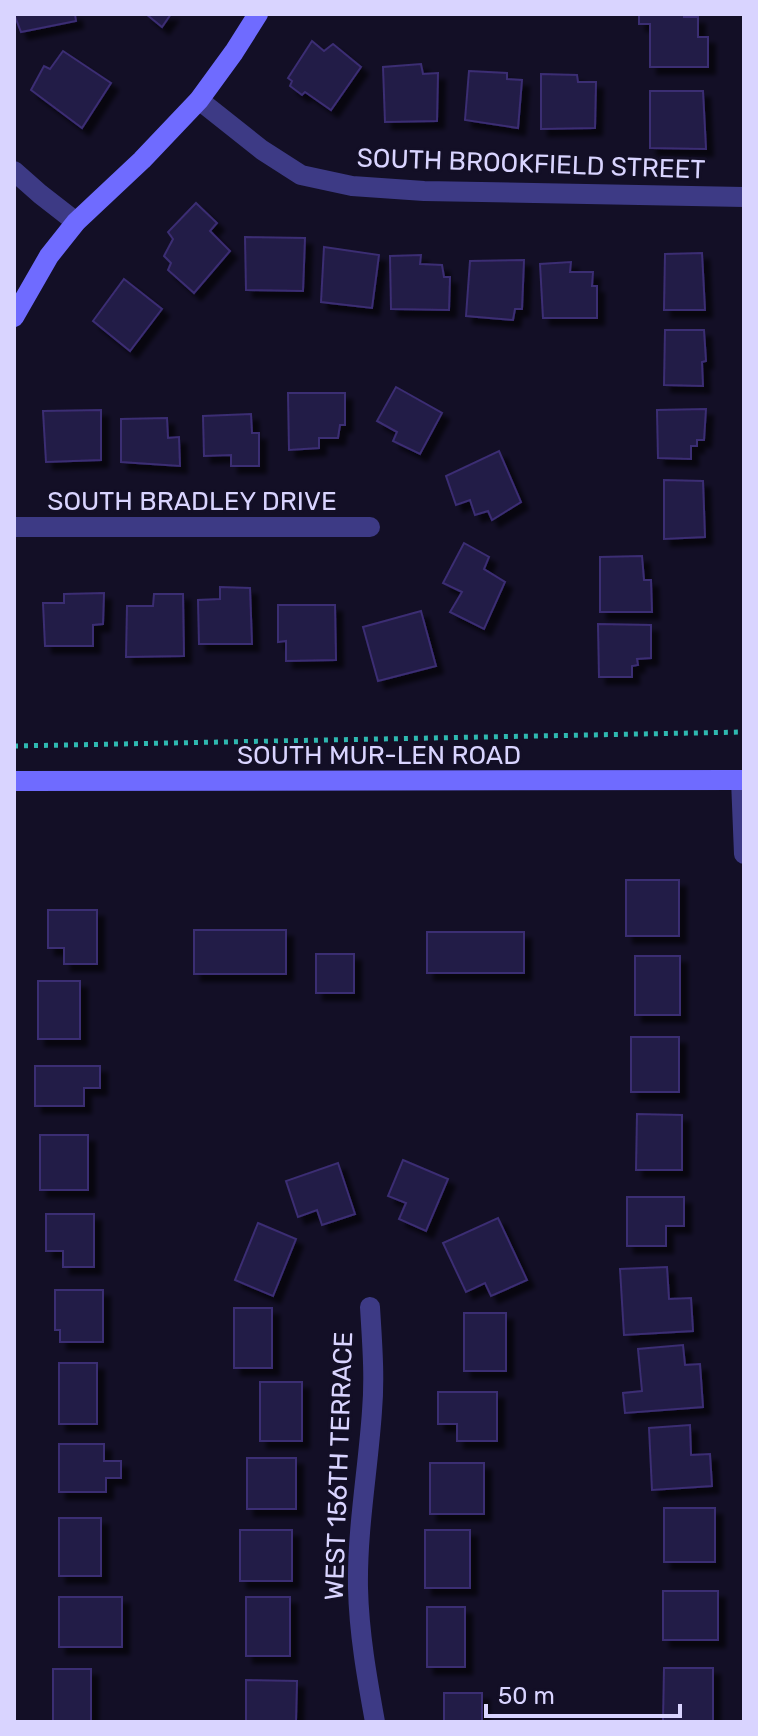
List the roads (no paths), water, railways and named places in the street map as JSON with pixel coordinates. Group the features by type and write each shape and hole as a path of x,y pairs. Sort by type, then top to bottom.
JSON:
{"main road":[{"path":"14,317 49,256 76,222 142,160 199,100 258,14"},
{"name":"SOUTH MUR-LEN ROAD","path":"14,781 742,780"}],"street":[{"name":"SOUTH BROOKFIELD STREET","path":"199,100 262,150 301,175 352,186 424,191 744,197"},
{"path":"14,171 76,222"},
{"name":"SOUTH BRADLEY DRIVE","path":"14,527 370,527"},
{"path":"742,780 744,854"},
{"name":"WEST 156TH TERRACE","path":"370,1307 373,1409 364,1482 358,1589 362,1643 375,1722"}]}
